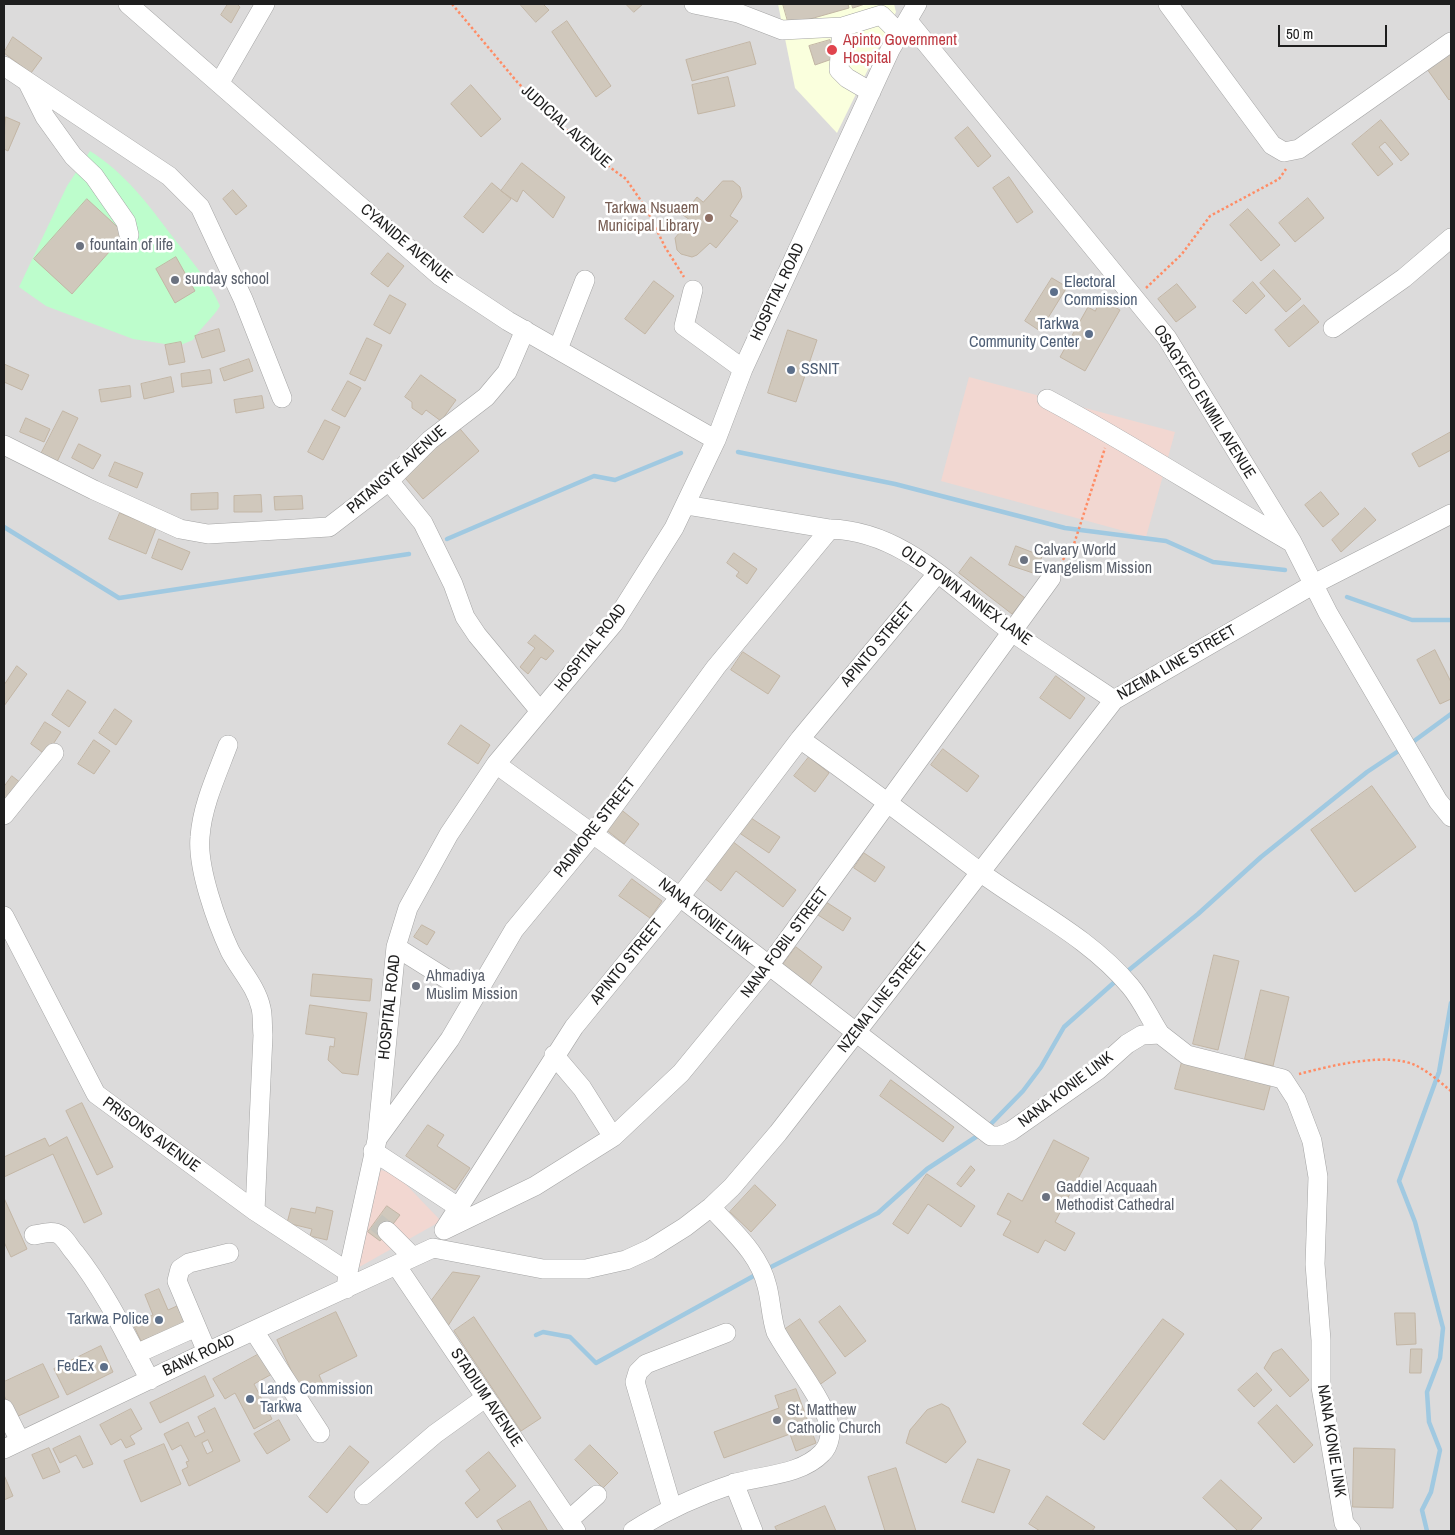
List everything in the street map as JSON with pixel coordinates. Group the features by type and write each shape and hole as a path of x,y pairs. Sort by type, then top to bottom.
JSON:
{"street":[{"name":"CYANIDE AVENUE","path":"128,4 220,82 440,276 525,330 716,440"},
{"path":"220,82 265,4"},
{"path":"694,4 738,13 782,30 842,27 839,70 847,78 871,92"},
{"name":"HOSPITAL ROAD","path":"347,1280 374,1223 375,1146 396,947 408,908 449,834 496,764 614,623 674,528 716,440 743,369 871,92 917,4"},
{"path":"1168,4 1272,145 1284,152 1299,149 1451,42"},
{"name":"OSAGYEFO ENIMIL AVENUE","path":"842,27 881,14 904,27 1167,338 1292,542 1328,613 1438,801 1451,818"},
{"path":"4,66 169,176 200,207 243,299 282,398"},
{"path":"27,82 45,117 73,156 94,176 126,222 129,235"},
{"path":"1333,328 1404,278 1451,238"},
{"path":"558,349 585,280"},
{"path":"693,290 684,326 743,369"},
{"name":"PATANGYE AVENUE","path":"4,445 94,490 180,529 208,534 249,534 329,527 389,481 430,440 486,396 508,372 525,330"},
{"path":"1047,399 1110,432 1218,500 1292,542"},
{"path":"389,481 423,523 453,584 465,617 477,635 540,711"},
{"name":"OLD TOWN ANNEX LANE","path":"686,505 830,529 848,529 888,542 908,551 1012,632 1114,700"},
{"name":"NZEMA LINE STREET","path":"433,1248 518,1266 586,1269 626,1260 650,1250 685,1227 711,1207 732,1187 772,1140 1114,700 1314,584 1451,514"},
{"name":"PADMORE STREET","path":"375,1146 450,1039 514,930 594,833 716,666 830,529"},
{"name":"APINTO STREET","path":"433,1248 554,1055 579,1020 680,897 800,739 937,574"},
{"name":"NANA FOBIL STREET","path":"444,1230 535,1186 614,1136 681,1073 768,967 890,802 1051,578"},
{"path":"800,739 890,802 981,873 1086,944 1107,962 1131,988 1160,1034 1187,1055 1283,1079"},
{"path":"228,745 212,787 200,837 205,879 215,915 231,952 252,986 261,1008 263,1035 255,1211"},
{"path":"4,815 54,753"},
{"name":"NANA KONIE LINK","path":"496,764 680,897 768,967 984,1132 1000,1136 1035,1115 1098,1070 1127,1044 1142,1035 1160,1034"},
{"name":"PRISONS AVENUE","path":"4,916 96,1094 347,1280"},
{"path":"396,947 474,996"},
{"path":"554,1055 582,1088 614,1136"},
{"name":"NANA KONIE LINK","path":"1283,1079 1296,1100 1312,1141 1318,1177 1316,1264 1323,1409 1344,1523 1351,1531"},
{"path":"375,1146 458,1208"},
{"path":"633,1531 672,1508 734,1483 790,1470 806,1464 822,1453 830,1439 828,1421 818,1401 776,1332 771,1319 768,1287 761,1266 753,1253 711,1207"},
{"path":"374,1223 413,1257"},
{"path":"34,1235 52,1233 60,1235 65,1241 83,1264 150,1380"},
{"path":"396,1265 433,1248"},
{"path":"207,1352 177,1282 180,1269 189,1263 229,1253"},
{"name":"BANK ROAD","path":"12,1445 254,1331 347,1280 396,1265"},
{"name":"STADIUM AVENUE","path":"396,1265 573,1526"},
{"path":"136,1354 196,1327"},
{"path":"254,1331 320,1433"},
{"path":"672,1508 634,1382 638,1372 646,1364 726,1333"},
{"path":"364,1495 435,1434 486,1398"},
{"path":"4,1409 12,1445"},
{"path":"734,1483 752,1531"},
{"path":"573,1526 597,1495"}],"path":[{"name":"JUDICIAL AVENUE","path":"452,4 518,83 589,152 626,179 646,208 664,247 693,290"},
{"path":"1135,299 1182,254 1210,216 1279,179 1299,149"},
{"path":"1051,578 1074,544 1082,514 1110,432"},
{"path":"1283,1079 1320,1069 1382,1060 1406,1061 1419,1066 1450,1091"}],"shaded area":[{"path":"4,4 1451,4 1451,1531 4,1531"},
{"name":"Apinto Government Hospital","path":"778,4 894,4 896,12 837,133 795,88"},
{"path":"969,377 1175,432 1146,537 941,481"},
{"path":"377,1169 396,1174 441,1221 354,1270"}],"green space":[{"path":"90,151 125,179 145,201 198,269 215,296 220,306 193,340 178,346 133,339 46,306 19,287 67,186"}],"building":[{"path":"228,4 237,4 240,7 231,23 221,15"},
{"path":"520,4 543,4 549,10 536,22"},
{"path":"626,4 643,4 634,12"},
{"path":"783,4 848,4 849,8 789,25"},
{"path":"852,4 865,4 853,8"},
{"path":"567,21 611,86 596,97 552,32"},
{"path":"13,37 42,58 31,73 4,53"},
{"path":"830,40 835,58 815,65 809,46"},
{"path":"750,42 756,64 692,81 686,60"},
{"path":"1451,52 1451,98 1449,100 1427,69"},
{"path":"728,77 735,106 698,114 692,85"},
{"path":"471,85 501,119 481,137 451,104"},
{"path":"6,117 20,123 8,151 4,149"},
{"path":"1381,120 1409,154 1401,161 1385,142 1379,147 1393,164 1378,176 1352,144"},
{"path":"968,127 991,156 978,167 955,138"},
{"path":"522,163 565,197 553,218 523,190 517,202 501,191"},
{"path":"1009,177 1033,212 1017,223 993,188"},
{"path":"723,181 733,181 740,187 742,197 730,216 738,221 716,248 710,243 692,257 681,254 677,250 675,238 690,220 683,215 697,197 703,202"},
{"path":"492,183 511,199 483,233 464,217"},
{"path":"233,190 247,206 236,215 223,199"},
{"path":"1308,198 1324,218 1295,242 1279,223"},
{"name":"fountain of life","path":"87,199 125,234 72,294 34,259"},
{"path":"1248,209 1280,245 1261,261 1230,225"},
{"path":"388,253 404,266 388,287 371,274"},
{"name":"sunday school","path":"176,257 195,291 175,303 156,269"},
{"path":"1274,270 1301,299 1286,312 1260,283"},
{"path":"1052,278 1067,287 1040,331 1025,321"},
{"path":"654,281 674,296 645,334 625,319"},
{"path":"1253,282 1265,296 1246,314 1233,301"},
{"path":"1177,284 1196,307 1176,322 1158,299"},
{"path":"390,295 406,304 390,334 374,325"},
{"name":"Tarkwa Community Center","path":"1101,299 1120,310 1085,371 1060,357 1088,307 1095,311"},
{"path":"1304,305 1319,322 1289,347 1275,330"},
{"path":"219,329 225,351 202,358 195,336"},
{"name":"SSNIT","path":"788,330 817,340 796,402 768,393"},
{"path":"367,338 382,345 365,381 350,374"},
{"path":"181,342 185,362 169,365 165,345"},
{"path":"249,359 253,371 224,381 220,369"},
{"path":"4,364 29,375 22,390 4,382"},
{"path":"210,370 212,383 182,387 181,374"},
{"path":"421,375 456,400 441,421 426,410 422,415 412,408 412,402 405,397"},
{"path":"171,377 174,392 144,399 141,384"},
{"path":"348,381 361,388 345,417 332,410"},
{"path":"130,386 131,397 101,402 99,390"},
{"path":"262,396 264,408 236,413 234,400"},
{"path":"63,411 78,418 56,464 40,456"},
{"path":"26,418 50,429 44,442 20,432"},
{"path":"325,420 340,427 323,460 308,452"},
{"path":"455,423 479,451 423,499 400,472"},
{"path":"1451,432 1451,450 1419,467 1412,454"},
{"path":"79,444 101,455 93,469 72,458"},
{"path":"115,462 143,473 137,488 109,476"},
{"path":"1321,492 1339,514 1323,527 1305,505"},
{"path":"218,493 218,509 191,510 191,494"},
{"path":"261,495 262,512 234,512 234,496"},
{"path":"302,496 303,509 275,510 274,497"},
{"path":"1365,508 1376,520 1341,552 1332,540"},
{"path":"120,513 156,528 146,554 109,539"},
{"path":"159,539 190,552 182,570 152,558"},
{"path":"1016,546 1042,556 1036,574 1009,565"},
{"path":"734,553 757,569 747,584 736,576 739,572 727,563"},
{"path":"971,557 1025,598 1012,614 959,573"},
{"path":"535,635 554,651 546,660 541,657 528,674 520,667 535,648 528,643"},
{"path":"1435,650 1451,682 1451,699 1440,704 1417,660"},
{"path":"743,652 780,676 768,694 731,670"},
{"path":"17,666 27,674 4,706 4,681 5,683"},
{"path":"1056,676 1085,698 1070,719 1040,698"},
{"path":"68,690 86,702 69,727 52,715"},
{"path":"115,709 132,721 116,745 99,733"},
{"path":"45,722 61,732 46,755 31,744"},
{"path":"461,725 490,745 478,764 448,744"},
{"path":"94,740 110,751 94,774 78,764"},
{"path":"943,749 979,776 967,792 931,765"},
{"path":"809,757 829,773 815,792 794,776"},
{"path":"12,776 26,787 4,805 4,787"},
{"path":"1372,786 1416,847 1355,892 1311,830"},
{"path":"619,808 639,824 624,844 604,828"},
{"path":"748,816 780,837 769,853 738,832"},
{"path":"732,841 796,890 783,907 736,871 721,891 704,878"},
{"path":"864,853 885,867 875,882 854,868"},
{"path":"632,879 662,901 650,918 619,896"},
{"path":"826,902 851,918 843,931 818,915"},
{"path":"422,925 435,932 427,945 414,937"},
{"path":"796,947 822,967 809,986 782,966"},
{"path":"1214,955 1239,961 1218,1050 1193,1044"},
{"path":"313,974 372,979 370,1001 311,996"},
{"path":"1261,990 1289,997 1273,1066 1245,1059"},
{"path":"310,1005 367,1013 358,1075 342,1073 328,1060 330,1046 334,1047 335,1038 306,1034"},
{"path":"1182,1062 1271,1083 1264,1110 1175,1089"},
{"path":"891,1080 954,1127 943,1142 880,1096"},
{"path":"82,1103 113,1167 97,1175 66,1111"},
{"path":"428,1125 444,1135 437,1146 470,1168 455,1190 406,1156"},
{"path":"67,1137 102,1214 84,1223 53,1154 4,1177 4,1157 45,1138 49,1146"},
{"name":"Gaddiel Acquaah Methodist Cathedral","path":"1054,1140 1089,1158 1055,1222 1075,1233 1065,1251 1045,1240 1038,1253 1003,1235 1011,1221 997,1214 1008,1193 1022,1201"},
{"path":"971,1166 975,1170 961,1187 957,1184"},
{"path":"927,1174 975,1206 961,1227 928,1204 908,1234 893,1224"},
{"path":"755,1185 776,1205 751,1232 730,1212"},
{"path":"4,1198 27,1249 11,1257 4,1242"},
{"path":"387,1206 400,1215 380,1241 368,1232"},
{"path":"317,1207 333,1211 327,1240 310,1236 312,1229 287,1223 291,1208 315,1213"},
{"path":"453,1272 480,1276 446,1329 429,1304"},
{"path":"159,1289 168,1310 177,1306 185,1323 141,1341 133,1324 153,1315 145,1295"},
{"path":"840,1306 866,1341 845,1357 819,1322"},
{"path":"336,1312 357,1356 319,1375 323,1384 309,1390 305,1382 298,1385 277,1340"},
{"path":"1395,1313 1415,1313 1416,1344 1397,1345"},
{"path":"474,1317 541,1418 521,1431 454,1331"},
{"path":"800,1319 836,1373 815,1388 778,1334"},
{"path":"1163,1319 1184,1334 1104,1440 1083,1424"},
{"path":"101,1346 113,1372 67,1395 54,1369"},
{"path":"1282,1349 1309,1380 1290,1397 1264,1368 1273,1353"},
{"path":"1411,1349 1422,1349 1421,1373 1410,1373"},
{"path":"261,1353 272,1374 254,1384 272,1419 254,1429 235,1393 225,1399 213,1379"},
{"path":"43,1364 59,1397 14,1418 4,1395 4,1382"},
{"path":"1257,1373 1272,1390 1254,1407 1238,1390"},
{"path":"205,1376 214,1396 160,1423 150,1403"},
{"name":"St. Matthew Catholic Church","path":"796,1389 816,1443 796,1451 790,1434 724,1458 714,1432 779,1408 775,1396"},
{"path":"942,1404 949,1408 966,1442 946,1463 906,1443 910,1430 927,1410"},
{"path":"1277,1405 1313,1445 1294,1463 1258,1423"},
{"path":"215,1408 240,1461 189,1486 182,1470 188,1467 186,1462 189,1461 181,1445 172,1450 164,1434 188,1422 195,1437 205,1432 198,1417","holes":["208,1440 213,1451 207,1454 202,1443"]},
{"path":"131,1409 142,1429 130,1436 135,1444 126,1448 121,1439 111,1445 100,1425"},
{"path":"279,1420 290,1440 267,1454 254,1434"},
{"path":"80,1436 93,1464 83,1468 76,1455 60,1463 53,1449"},
{"path":"164,1444 181,1484 141,1502 124,1461"},
{"path":"590,1445 618,1473 603,1488 575,1460"},
{"path":"350,1446 369,1462 327,1513 309,1497"},
{"path":"49,1448 60,1472 43,1479 32,1455"},
{"path":"1354,1448 1395,1449 1393,1508 1353,1507"},
{"path":"489,1452 516,1486 477,1518 465,1503 480,1490 466,1471"},
{"path":"978,1459 1010,1470 994,1513 962,1502"},
{"path":"896,1468 916,1531 885,1531 868,1477"},
{"path":"4,1475 13,1496 4,1500"},
{"path":"1221,1480 1262,1518 1250,1531 1238,1531 1203,1498"},
{"path":"1047,1496 1095,1527 1092,1531 1040,1531 1029,1524"},
{"path":"530,1501 548,1531 503,1531 497,1521"},
{"path":"825,1506 836,1531 777,1531 775,1527"}],"waterway":[{"path":"738,452 895,484 1065,528 1166,541 1213,562 1285,570"},
{"path":"447,539 594,476 615,480 681,453"},
{"path":"4,527 119,598 409,554"},
{"path":"1347,597 1412,620 1451,620"},
{"path":"1410,744 1451,714"},
{"path":"1124,974 1198,914 1261,857 1367,772 1403,748"},
{"path":"987,1128 1023,1091 1041,1067 1064,1027 1118,979"},
{"path":"1427,1531 1422,1510 1431,1492 1440,1450 1429,1422 1427,1392 1440,1358 1443,1328 1415,1222 1399,1181 1439,1072 1451,1003"},
{"path":"765,1270 878,1213 927,1169 982,1133"},
{"path":"536,1335 543,1332 570,1337 596,1363 759,1273"}],"tunnel":[{"path":"376,1222 387,1231"}],"place":[{"name":"Apinto Government Hospital","path":"832,50"},
{"name":"Tarkwa Nsuaem Municipal Library","path":"709,218"},
{"name":"fountain of life","path":"80,246"},
{"name":"sunday school","path":"175,280"},
{"name":"Electoral Commission","path":"1054,292"},
{"name":"Tarkwa Community Center","path":"1089,334"},
{"name":"SSNIT","path":"791,370"},
{"name":"Calvary World Evangelism Mission","path":"1024,560"},
{"name":"Ahmadiya Muslim Mission","path":"416,986"},
{"name":"Gaddiel Acquaah Methodist Cathedral","path":"1046,1197"},
{"name":"Tarkwa Police","path":"159,1320"},
{"name":"FedEx","path":"104,1367"},
{"name":"Lands Commission Tarkwa","path":"250,1399"},
{"name":"St. Matthew Catholic Church","path":"777,1420"}]}
